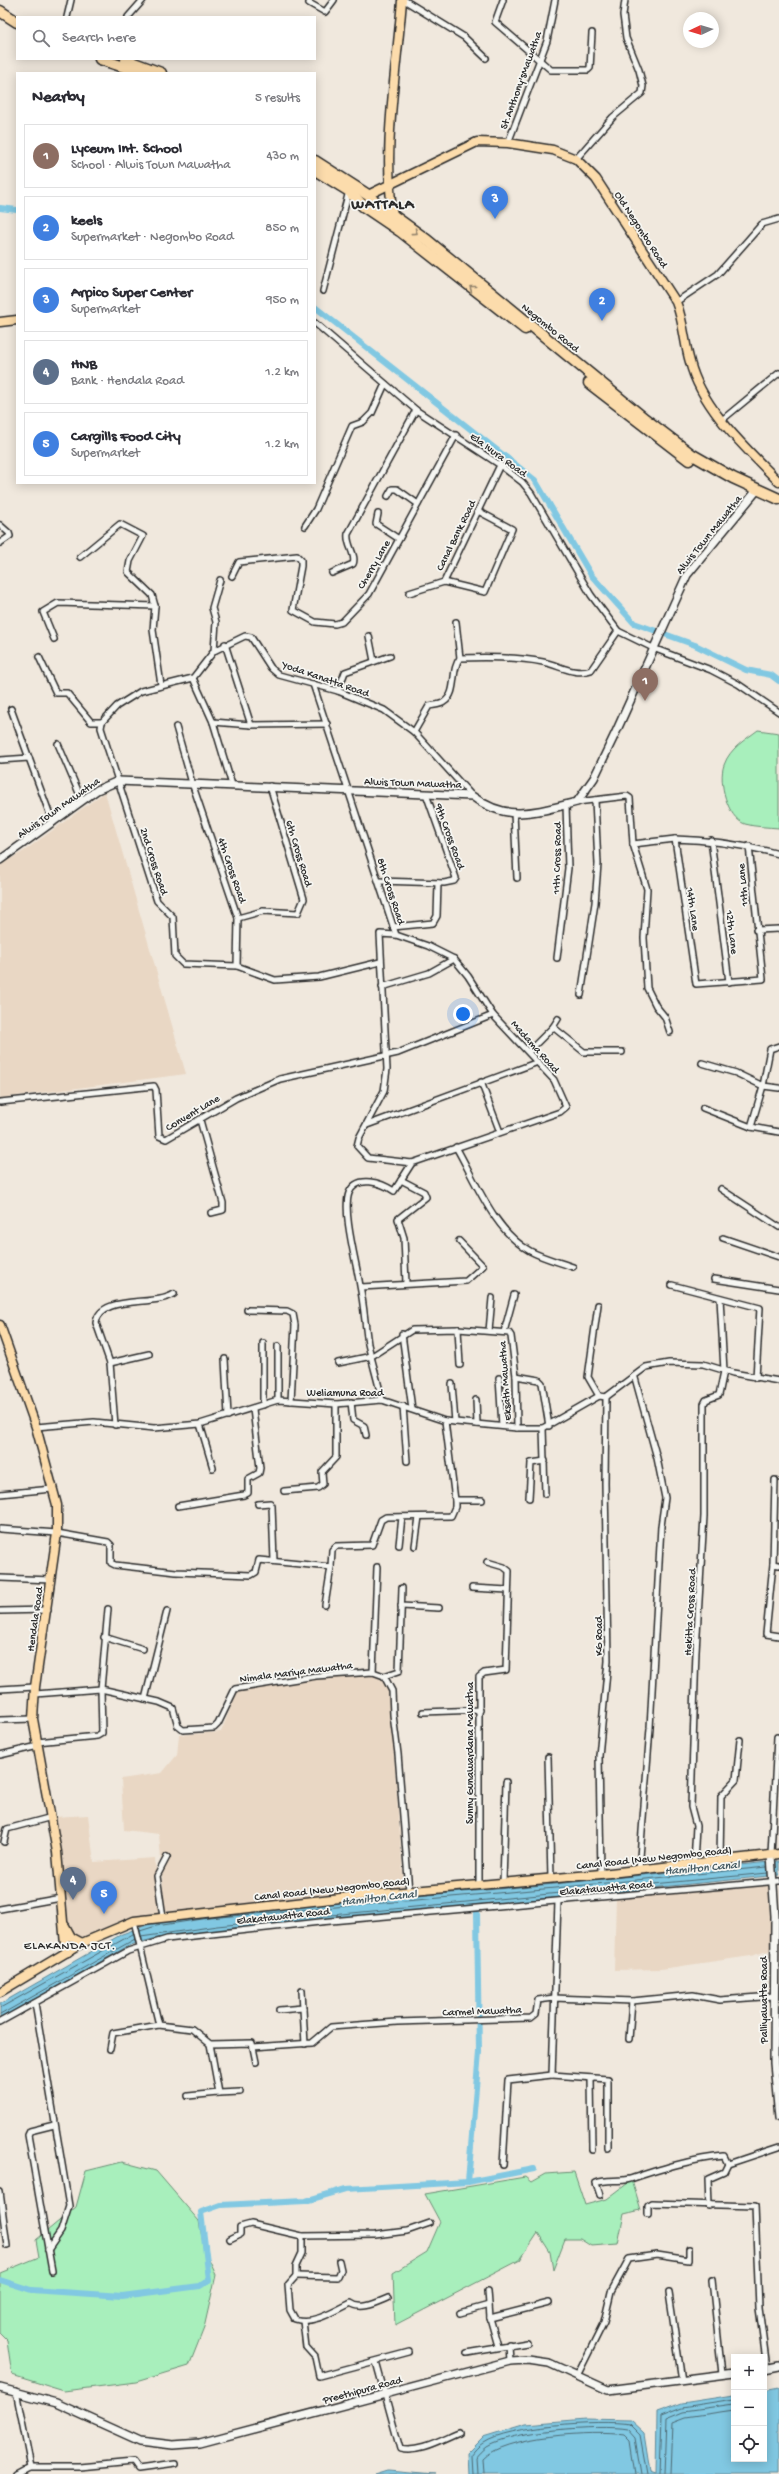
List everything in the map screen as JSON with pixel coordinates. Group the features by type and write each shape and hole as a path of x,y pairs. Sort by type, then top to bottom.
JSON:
{"highway":[{"path":"0,11 16,21"},
{"path":"0,19 16,28"},
{"path":"103,60 139,72"},
{"path":"127,60 158,72"},
{"name":"Negombo Road","path":"316,162 368,195 393,216 427,240 645,419 706,463 779,505"},
{"name":"Negombo Road","path":"316,171 349,191 363,206 426,252 670,447 725,482 779,499"}],"main road":[{"path":"393,216 391,183 391,114 403,0"},
{"name":"Old Negombo Road","path":"368,195 477,142 508,143 553,150 576,159 596,179 676,302 682,317 690,363 699,385 722,420 779,482"},
{"path":"0,322 16,320"},
{"name":"Hendala Road","path":"0,1325 36,1427 57,1505 57,1533 50,1580 48,1610 35,1691 33,1719 52,1817 68,1952"},
{"name":"Canal Road (New Negombo Road)","path":"0,1992 82,1944 135,1924 163,1917 409,1891 601,1874 775,1855"},
{"name":"Hendala Road","path":"64,1924 71,1937 82,1944"}],"street":[{"path":"68,16 71,0"},
{"path":"129,16 143,0"},
{"path":"309,4 325,12 334,0"},
{"path":"403,0 464,37 486,58"},
{"path":"503,0 495,22 551,70 588,70 590,68 592,32"},
{"name":"St.Anthony'sMawatha","path":"508,143 547,42 555,0"},
{"path":"576,159 613,117 642,93 643,86 639,70 626,38 623,15 625,0"},
{"path":"323,291 349,191"},
{"path":"676,302 718,274 762,224 779,219"},
{"name":"Ela Ivura Road","path":"316,324 416,410 456,435 522,482 531,493 591,595 618,631 711,670 738,684 779,712"},
{"path":"722,420 779,373"},
{"path":"305,526 316,509 352,426 363,422 372,414 385,384"},
{"path":"332,572 353,564 354,557 348,544 348,534 416,410"},
{"name":"Cherry Lane","path":"232,576 239,562 297,556 301,560 301,566 293,610 315,622 335,624 342,622 369,594 456,435"},
{"name":"Canal Bank Road","path":"409,593 444,582 500,465"},
{"path":"388,496 392,489 397,489 418,504"},
{"name":"Alwis Town Mawatha","path":"0,860 53,823 82,800 97,790 118,781 270,786 472,796 492,809 514,814 577,802 594,778 686,575 756,492"},
{"path":"444,582 485,592 512,529 478,511"},
{"path":"378,514 376,524 399,539"},
{"path":"80,557 120,524 141,533 142,540 130,561 128,572 152,595 155,606 153,630 161,685"},
{"path":"0,525 9,533 10,536 0,543"},
{"path":"214,651 216,622 212,608 220,580"},
{"path":"54,639 43,612 58,602 155,606"},
{"path":"414,732 429,706 444,702 452,692 456,663 460,658 456,622"},
{"path":"460,658 484,657 544,662 566,670 587,671 591,670 618,631"},
{"name":"Yoda Kanatta Road","path":"193,678 214,651 225,644 245,636 251,637 272,668 279,675 338,691 384,710 414,732 472,796"},
{"path":"369,636 374,661"},
{"path":"225,644 251,725"},
{"path":"338,691 345,672 390,656"},
{"path":"39,657 56,693 67,693 91,722 102,722"},
{"path":"118,781 101,728 102,722 117,706 141,691 193,678 213,722 232,785"},
{"name":"8th Cross Road","path":"313,684 396,935 380,934 380,962 386,1056 384,1091 357,1146 362,1154 368,1158 412,1163"},
{"path":"11,709 53,823"},
{"path":"213,722 251,725 327,724"},
{"name":"4th Cross Road","path":"176,727 192,784 238,918 237,966"},
{"path":"58,744 82,800"},
{"path":"0,760 29,758"},
{"name":"2nd Cross Road","path":"118,781 157,901 173,917 175,956 183,964 237,966"},
{"name":"6th Cross Road","path":"238,918 263,911 298,913 304,899 270,786"},
{"name":"9th Cross Road","path":"379,881 438,883 454,881 456,878 426,794"},
{"path":"577,802 627,796 630,798 634,844 647,889 644,938 647,988 656,1006 665,1016 670,1032"},
{"path":"581,995 595,903 598,864 595,800"},
{"name":"11th Cross Road","path":"557,958 568,868 566,805"},
{"path":"514,814 517,878"},
{"path":"634,844 675,839 711,840 749,846 779,854"},
{"name":"14th Lane","path":"675,839 694,981 699,985 729,982"},
{"name":"12th Lane","path":"711,840 729,982"},
{"name":"11th Lane","path":"749,846 756,930"},
{"path":"393,927 433,923 437,916 438,883"},
{"path":"729,982 763,979 756,930 779,929"},
{"name":"Madama Road","path":"396,935 428,946 454,959 468,976 493,1014 529,1051 554,1080 566,1107 560,1112 412,1163"},
{"path":"382,987 429,973 454,959"},
{"path":"237,966 275,980 318,977 380,962"},
{"name":"Convent Lane","path":"0,1102 32,1101 149,1085 154,1086 156,1090 161,1139 166,1140 236,1098 280,1079 329,1067 386,1056 493,1014"},
{"path":"529,1051 554,1027 558,1019"},
{"path":"554,1027 584,1052 622,1052"},
{"path":"751,1127 763,1086 770,1049 779,1046"},
{"path":"367,1125 538,1062"},
{"path":"702,1063 736,1072 763,1086 779,1088"},
{"path":"481,1082 500,1132"},
{"path":"703,1108 751,1127 779,1132"},
{"path":"200,1120 223,1203 223,1210 212,1213"},
{"path":"456,1147 496,1218 509,1234 530,1251 573,1268"},
{"path":"382,1400 368,1345 361,1287 350,1234 347,1199 350,1191 358,1184 368,1181 383,1183 394,1191 412,1163"},
{"path":"401,1180 424,1192 426,1197 398,1219 404,1238 406,1283"},
{"path":"721,1189 779,1227"},
{"path":"724,1238 779,1257"},
{"path":"361,1287 406,1283 466,1281 483,1266 459,1241"},
{"path":"714,1279 779,1289"},
{"path":"672,1284 760,1308 756,1378"},
{"path":"115,1425 110,1363 96,1323 96,1318 110,1305 165,1300 174,1294"},
{"path":"504,1332 514,1295"},
{"path":"489,1331 492,1298"},
{"path":"720,1298 724,1371"},
{"path":"598,1305 588,1376 599,1396 606,1397 635,1378 646,1367 669,1363 703,1364 724,1371 779,1381"},
{"path":"247,1310 287,1311 293,1314 295,1325 291,1401"},
{"path":"458,1329 460,1365"},
{"name":"Eksath Mawatha","path":"372,1356 402,1334 412,1330 458,1329 504,1332 511,1336 516,1376 517,1428"},
{"path":"402,1334 412,1409"},
{"path":"263,1343 263,1404"},
{"path":"278,1346 278,1400"},
{"path":"110,1363 149,1354"},
{"path":"338,1362 372,1356"},
{"path":"225,1360 228,1416"},
{"name":"Hekitta Cross Road","path":"694,1864 696,1826 691,1807 696,1651 704,1516 704,1404 706,1400 719,1395 724,1371"},
{"path":"516,1376 539,1380 542,1383 549,1426"},
{"path":"499,1378 502,1426"},
{"path":"635,1378 657,1458 665,1498 661,1526 650,1728 639,1870"},
{"path":"452,1384 455,1422"},
{"name":"Weliamuna Road","path":"36,1427 94,1422 154,1428 200,1424 253,1409 263,1404 278,1400 336,1404 382,1400 444,1420 455,1422 517,1428 542,1428 549,1426 599,1396"},
{"name":"KG Road","path":"601,1874 599,1756 608,1661 605,1483 606,1397"},
{"path":"476,1400 477,1424"},
{"path":"351,1402 353,1420 364,1426 366,1435"},
{"path":"284,1492 318,1488 323,1484 322,1472 336,1457 336,1404"},
{"path":"403,1406 407,1461"},
{"path":"178,1506 244,1495 248,1492 248,1479 259,1473 260,1468 253,1409"},
{"path":"325,1605 332,1550 336,1546 372,1545 381,1520 386,1517 451,1516 455,1507 455,1500 444,1420"},
{"path":"200,1424 212,1468"},
{"path":"542,1428 545,1461 545,1494"},
{"path":"529,1498 531,1463 545,1461"},
{"path":"775,1480 773,1564 766,1634 779,1636"},
{"path":"0,1494 52,1489"},
{"path":"455,1500 482,1500"},
{"path":"258,1504 270,1503 272,1506 274,1561"},
{"path":"399,1545 402,1517"},
{"path":"415,1546 419,1517"},
{"path":"0,1529 57,1533 110,1543 111,1562 115,1565 176,1572 251,1575 256,1572 259,1560 331,1567"},
{"name":"Sunny Gunawardana Mawatha","path":"479,1885 479,1676 484,1673 506,1670 508,1590 508,1571 504,1567 487,1562"},
{"path":"773,1564 779,1565"},
{"path":"373,1672 377,1567"},
{"path":"0,1578 50,1580"},
{"path":"402,1588 399,1671 384,1676 392,1691 392,1715 398,1754 409,1891"},
{"path":"472,1588 508,1590"},
{"path":"401,1606 439,1608"},
{"path":"0,1755 37,1744 97,1736 102,1733 101,1689 104,1637 108,1609"},
{"path":"0,1611 48,1610"},
{"path":"145,1699 167,1611"},
{"path":"104,1637 143,1649"},
{"name":"Nimala Mariya Mawatha","path":"0,1689 35,1691 101,1689 168,1705 173,1708 178,1726 183,1730 214,1728 218,1724 235,1689 316,1676 373,1672 384,1676"},
{"path":"423,1712 480,1710"},
{"path":"0,1720 33,1719"},
{"path":"775,1855 777,1737"},
{"path":"720,1861 721,1796 736,1780 740,1740"},
{"path":"548,1757 551,1878"},
{"path":"504,1883 506,1782"},
{"path":"4,1842 7,1829 52,1817"},
{"name":"Palliyawatte Road","path":"775,1855 777,1917 774,1996 774,2063 779,2118"},
{"path":"163,1917 157,1876 167,1857"},
{"name":"Elakatawatta Road","path":"0,2022 140,1946 167,1939 245,1929 775,1882"},
{"path":"0,1909 61,1898"},
{"path":"552,2075 558,1902"},
{"path":"135,1924 159,2025"},
{"path":"302,1991 305,2044"},
{"name":"Carmel Mawatha","path":"210,2044 252,2043 253,2047 305,2044 312,2043 331,2027 397,2022 532,2018 536,2014 538,2000 554,1998 632,2001 693,1995 720,2000 774,1996"},
{"path":"629,2039 632,2001"},
{"path":"35,2003 47,2071 54,2126 69,2206 61,2232 48,2250"},
{"path":"279,2010 303,2008"},
{"path":"110,2049 114,2033 159,2025 192,2029 210,2044 220,2093"},
{"path":"253,2047 256,2062"},
{"path":"503,2164 508,2080 552,2075 608,2079 608,2148"},
{"path":"591,2078 592,2150"},
{"path":"188,2096 240,2092"},
{"path":"52,2270 28,2135 30,2132 54,2126"},
{"path":"709,2206 708,2179 724,2172 728,2164 779,2147"},
{"path":"600,2195 596,2183 602,2181 628,2179 668,2166 714,2157 724,2156 728,2164"},
{"path":"0,2192 7,2246"},
{"path":"648,2214 648,2205 651,2202 709,2206 755,2207 759,2308 764,2354"},
{"path":"230,2239 240,2234 240,2227 251,2224 302,2236 375,2235 407,2231 430,2223"},
{"path":"302,2236 302,2253 296,2266 296,2276 288,2284 290,2310 295,2319 303,2321 320,2317 351,2303 355,2306 365,2306 388,2298"},
{"path":"577,2376 604,2322 611,2292 629,2259 657,2255 689,2260 689,2249"},
{"path":"296,2276 338,2277 341,2270 339,2261"},
{"path":"712,2280 722,2375"},
{"path":"488,2291 490,2318 498,2346"},
{"path":"669,2293 682,2381"},
{"path":"490,2318 549,2303"},
{"path":"460,2313 489,2305"},
{"path":"303,2321 306,2347 315,2357 319,2376 409,2352"},
{"path":"467,2353 498,2346 527,2343"},
{"path":"509,2345 510,2360"},
{"name":"Preethipura Road","path":"0,2388 16,2391 56,2403 140,2441 173,2445 200,2444 510,2360 528,2360 549,2363 608,2390 731,2374"},
{"path":"376,2362 400,2449 407,2451 433,2444 459,2433"},
{"path":"767,2368 779,2366"},
{"path":"16,2391 31,2467"},
{"path":"18,2474 31,2467 133,2462 138,2469 175,2464"}],"shaded area":[{"path":"105,792 186,1074 0,1098 0,865 24,851"},
{"path":"373,1675 387,1682 389,1691 404,1888 165,1913 159,1834 124,1830 121,1779 162,1773 177,1755 179,1735 221,1732 237,1692 316,1679"},
{"path":"88,1815 94,1862 155,1858 159,1914 122,1921 82,1940 72,1933 68,1922 55,1817"},
{"path":"769,1885 771,1950 751,1956 661,1969 614,1970 616,1898"}],"green space":[{"path":"758,730 779,733 779,828 749,825 739,820 729,807 723,789 722,772 727,759 738,745"},
{"path":"122,2162 156,2171 199,2221 204,2249 216,2275 204,2328 189,2366 136,2382 64,2391 12,2375 7,2340 0,2333 0,2273 39,2257 36,2240 76,2207 86,2171"},
{"path":"574,2172 585,2205 607,2199 632,2180 641,2210 624,2214 618,2244 591,2246 580,2239 565,2239 553,2270 550,2252 538,2233 520,2260 395,2325 393,2273 427,2252 440,2222 425,2194 525,2177 531,2182 545,2174"}],"water":[{"path":"779,1861 779,1875 157,1938 130,1945 0,2019 0,2004 122,1934 155,1922 209,1914 555,1884"},
{"path":"779,2388 779,2474 468,2474 467,2453 483,2437 526,2424 586,2419 630,2420 644,2433 650,2471 656,2473 657,2412 682,2403 731,2395 731,2462 767,2462 767,2390"},
{"path":"387,2470 435,2474 374,2474"}],"waterway":[{"path":"0,208 16,210"},
{"path":"316,308 535,480 591,575 634,623 695,645 746,670 771,675 779,681"},
{"path":"468,2182 479,2052 477,1913"},
{"path":"0,2280 31,2290 122,2296 200,2286 209,2280 201,2212 221,2205 305,2201 346,2189 468,2182 534,2169"}],"place":[{"name":"Arpico Super Center","path":"495,219"},
{"name":"keels","path":"602,321"},
{"name":"Lyceum Int. School","path":"645,701"},
{"name":"HNB","path":"73,1900"},
{"name":"Cargills Food City","path":"104,1914"}],"district":[{"name":"WATTALA","path":"383,203"},
{"name":"ELAKANDA JCT.","path":"70,1945"}],"water label":[{"name":"Hamilton Canal","path":"702,1867"},
{"name":"Hamilton Canal","path":"379,1897"}]}
